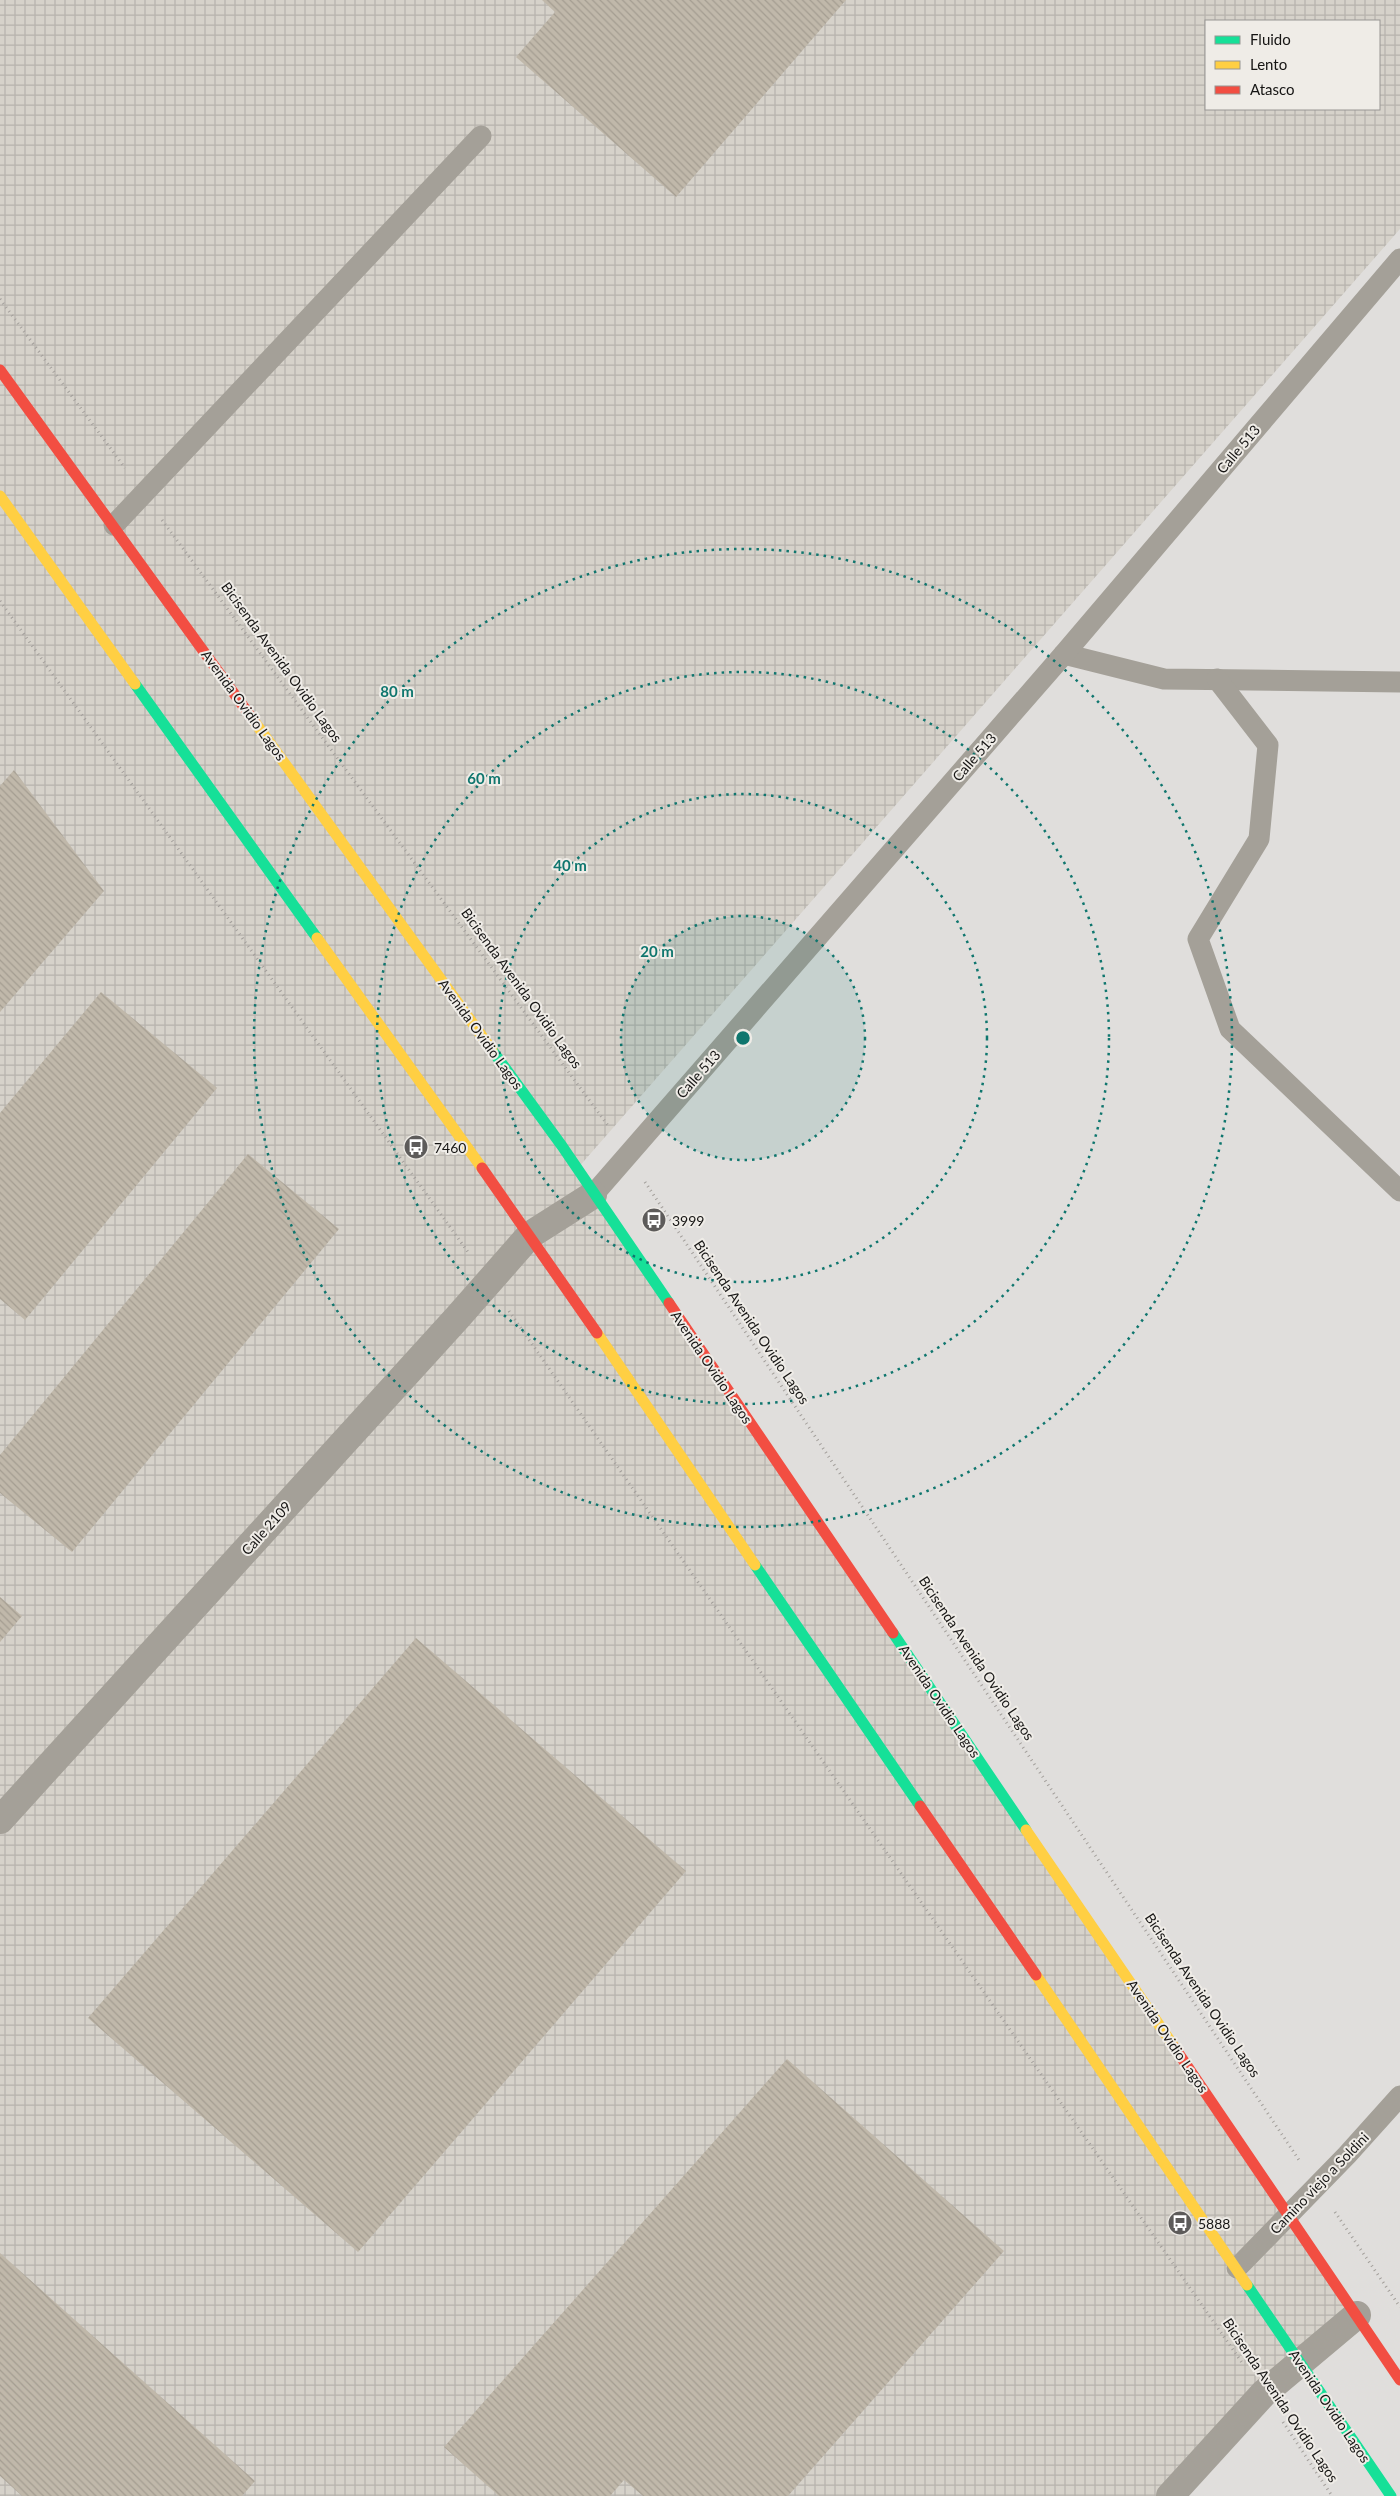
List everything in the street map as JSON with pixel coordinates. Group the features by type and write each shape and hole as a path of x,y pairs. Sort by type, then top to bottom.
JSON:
{"main road":[{"name":"Avenida Ovidio Lagos","path":"0,370 562,1146 1290,2214 1400,2380"},
{"name":"Avenida Ovidio Lagos","path":"0,496 530,1235 1391,2496"}],"street":[{"name":"Calle 513","path":"530,1235 594,1194"},
{"name":"Calle 2109","path":"0,1820 530,1235"},
{"path":"1170,2496 1264,2393 1357,2315"}],"lane":[{"path":"114,525 481,136"},
{"name":"Calle 513","path":"594,1194 1064,654 1400,259"},
{"path":"1064,654 1164,679 1400,682"},
{"path":"1217,679 1268,745 1259,839 1198,939 1230,1029 1400,1191"},
{"name":"Camino viejo a Soldini","path":"1237,2268 1317,2186 1400,2096"}],"path":[{"name":"Bicisenda Avenida Ovidio Lagos","path":"0,299 596,1107 1317,2186 1400,2307"},
{"name":"Bicisenda Avenida Ovidio Lagos","path":"0,601 489,1282 1264,2393 1332,2496"}],"shaded area":[{"path":"0,0 1400,0 1400,229 577,1169 1357,2315 1170,2496 0,2496"}],"building":[{"path":"542,0 846,0 676,197 516,57 555,12"},
{"path":"14,770 104,891 0,1012 0,786"},
{"path":"101,992 217,1088 25,1320 0,1299 0,1113"},
{"path":"248,1154 339,1229 72,1552 0,1493 0,1455"},
{"path":"0,1597 22,1616 0,1642"},
{"path":"416,1638 686,1871 358,2252 88,2018"},
{"path":"787,2059 1004,2251 788,2496 643,2496 624,2480 610,2496 499,2496 444,2447"},
{"path":"0,2253 255,2481 242,2496 22,2496 0,2476"}],"traffic: fast":[{"path":"135,684 317,938"},
{"path":"492,1050 562,1146 669,1303"},
{"path":"755,1565 920,1806"},
{"path":"893,1633 1026,1830"},
{"path":"1247,2285 1391,2496"}],"traffic: slow":[{"path":"0,496 135,684"},
{"path":"254,721 492,1050"},
{"path":"317,938 482,1168"},
{"path":"597,1333 755,1565"},
{"path":"1026,1830 1175,2048"},
{"path":"1036,1975 1247,2285"}],"traffic: jam":[{"path":"0,370 254,721"},
{"path":"482,1168 597,1333"},
{"path":"669,1303 893,1633"},
{"path":"920,1806 1036,1975"},
{"path":"1175,2048 1400,2380"}],"place":[{"name":"7460","path":"416,1147"},
{"name":"3999","path":"654,1220"},
{"name":"5888","path":"1180,2223"}]}
